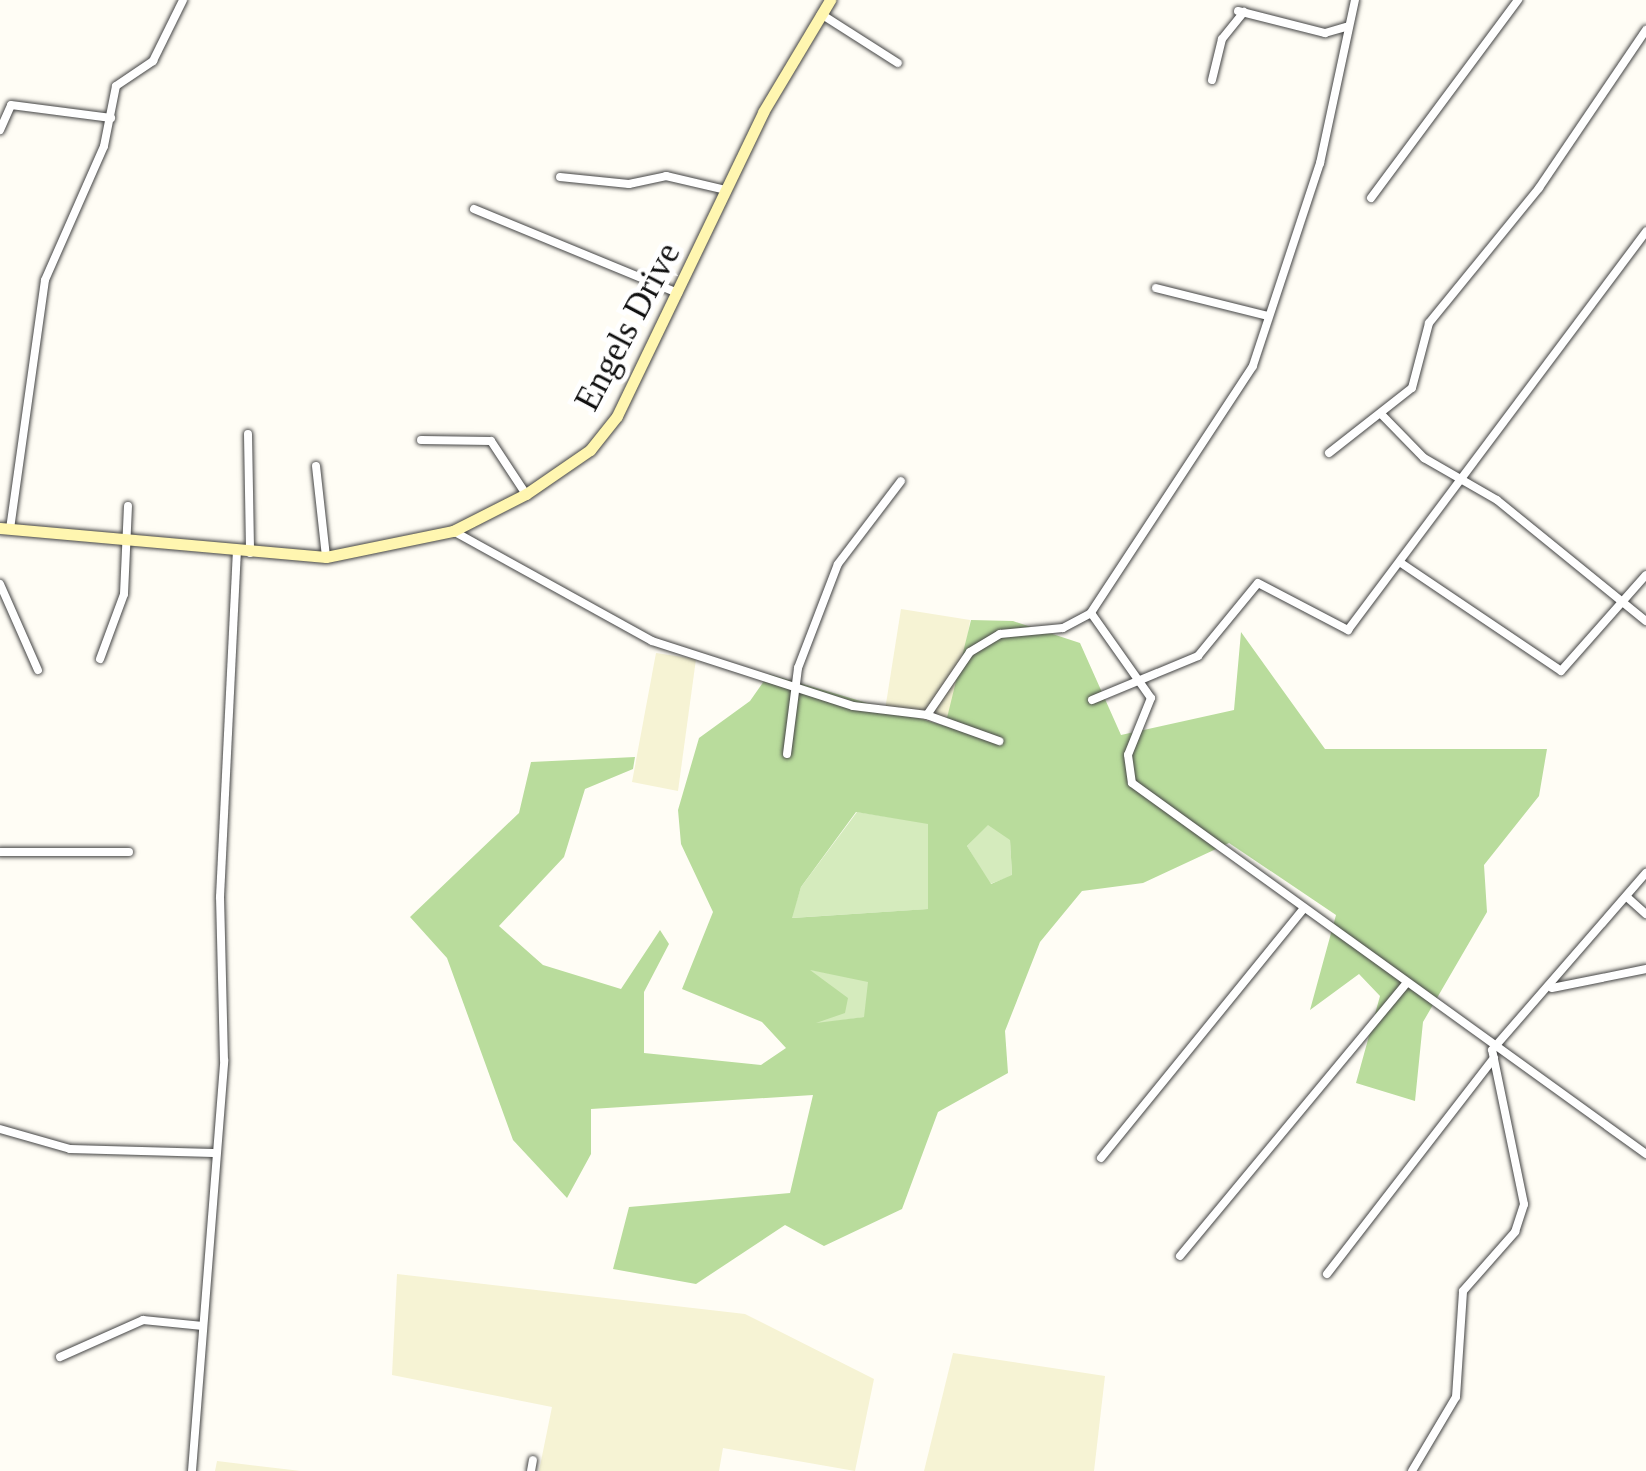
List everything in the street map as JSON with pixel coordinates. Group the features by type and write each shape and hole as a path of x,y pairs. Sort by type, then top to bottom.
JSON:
{"street":[{"path":"5,528 45,280 111,118 116,86 153,61 182,0"},
{"name":"Engels Drive","path":"5,528 244,553 326,557 453,531 526,494 590,450 617,416 680,294 726,190 830,0"},
{"path":"1212,80 1222,39 1245,11 1248,0"},
{"path":"926,714 970,652 1000,634 1063,628 1091,614 1238,395 1329,128 1346,27 1355,0"},
{"path":"1372,198 1518,0"},
{"path":"1245,11 1324,33 1346,27"},
{"path":"820,14 898,63"},
{"path":"1329,453 1383,416 1412,388 1429,323 1540,188 1646,30"},
{"path":"0,130 11,105 111,118"},
{"path":"560,177 629,184 666,176 726,190"},
{"path":"474,209 680,294"},
{"path":"1092,700 1146,683 1198,656 1258,583 1348,630 1646,231"},
{"path":"1156,288 1268,316"},
{"path":"1383,416 1424,458 1463,478 1626,600 1646,621"},
{"path":"192,1471 212,1154 224,1060 220,897 244,553 248,434"},
{"path":"421,440 491,441 526,494"},
{"path":"316,466 326,557"},
{"path":"787,754 798,688 838,564 902,481"},
{"path":"100,658 124,594 130,541 128,506"},
{"path":"453,531 652,640 852,706 926,714 999,742"},
{"path":"1401,563 1561,671 1646,575"},
{"path":"0,584 38,670"},
{"path":"1091,614 1146,683 1151,698 1128,755 1132,784 1493,1054 1646,1154"},
{"path":"0,852 130,852"},
{"path":"1327,1274 1493,1054 1646,873"},
{"path":"1628,898 1646,914"},
{"path":"1100,1158 1303,909"},
{"path":"1551,988 1646,969"},
{"path":"1180,1256 1405,985"},
{"path":"1412,1471 1456,1396 1464,1291 1515,1232 1524,1204 1493,1054"},
{"path":"0,1129 70,1149 212,1154"},
{"path":"60,1357 143,1320 203,1326"},
{"path":"531,1471 532,1460"}],"shaded area":[{"path":"901,609 970,620 954,725 884,714"},
{"path":"656,653 696,659 678,791 632,782"},
{"path":"397,1274 745,1314 874,1379 855,1471 723,1448 719,1471 539,1471 552,1407 392,1375"},
{"path":"953,1353 1105,1376 1094,1471 924,1471"},
{"path":"217,1461 301,1471 215,1471"}],"green space":[{"path":"971,620 1013,621 1080,643 1121,735 1234,710 1241,632 1325,749 1547,749 1539,796 1484,865 1487,912 1423,1022 1415,1101 1356,1083 1380,996 1359,974 1310,1010 1336,915 1229,843 1143,883 1082,891 1040,942 1005,1031 1008,1073 938,1112 902,1209 824,1246 785,1225 696,1284 613,1269 629,1207 790,1193 813,1095 591,1109 591,1154 567,1198 513,1140 447,958 410,917 519,813 531,762 635,757 633,769 585,789 564,857 499,926 543,965 621,989 660,930 669,944 644,992 644,1053 761,1065 786,1048 762,1022 682,989 713,912 681,844 678,810 699,738 750,701 769,674 945,726","holes":["856,812 928,824 928,909 792,918 801,887","988,825 1010,840 1012,875 991,884 967,846","810,970 868,982 864,1017 816,1023 845,1013 848,998"]},
{"path":"857,812 928,823 929,909 791,918 801,887"},
{"path":"988,824 1010,839 1012,876 990,884 967,846"},
{"path":"807,969 869,981 865,1017 809,1025"}]}
